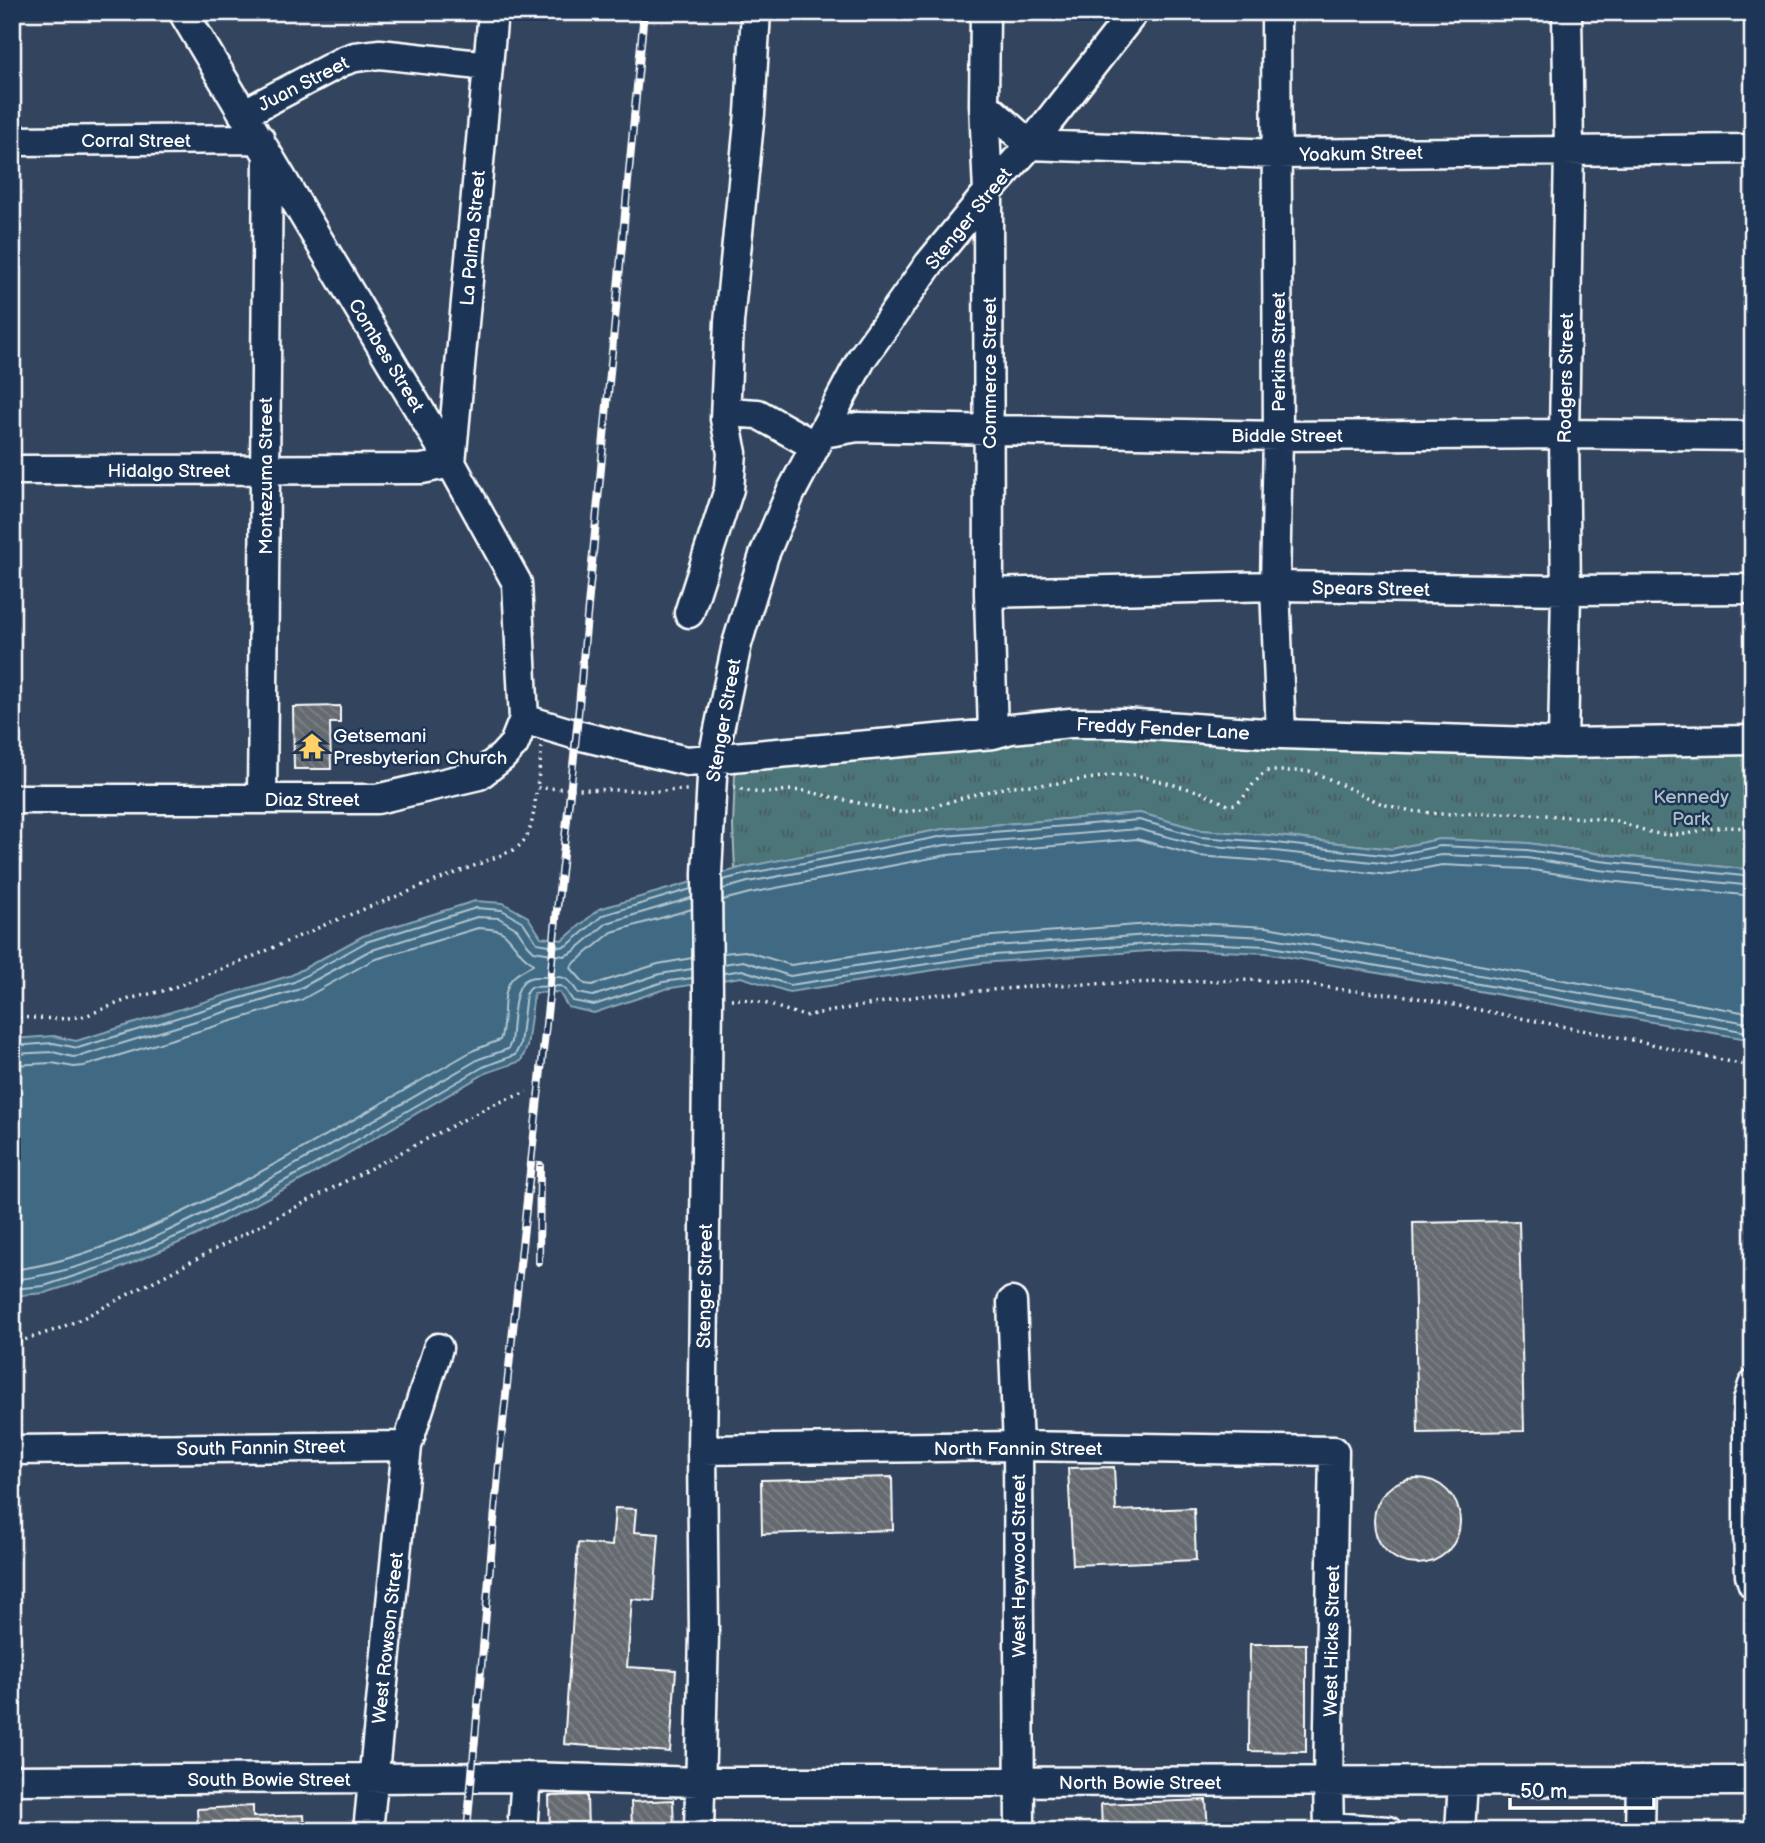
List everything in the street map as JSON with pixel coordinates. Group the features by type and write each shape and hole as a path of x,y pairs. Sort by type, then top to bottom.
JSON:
{"street":[{"name":"Combes Street","path":"183,12 451,463 517,583 535,723"},
{"name":"La Palma Street","path":"451,463 493,12"},
{"path":"689,613 729,489 732,453 725,419 729,322 750,113 756,12"},
{"name":"Commerce Street","path":"985,12 989,593 993,734"},
{"name":"Stenger Street","path":"699,1831 704,1634 702,1450 708,1001 706,873 713,758 737,644 764,555 790,495 862,358 929,264 1030,145 1134,12"},
{"name":"Perkins Street","path":"1276,12 1276,586 1281,733"},
{"name":"Rodgers Street","path":"1563,743 1566,590 1564,434 1569,150 1567,12"},
{"name":"Juan Street","path":"243,114 355,57 380,54 488,66"},
{"path":"984,104 1030,145"},
{"name":"Corral Street","path":"12,141 264,146"},
{"name":"Yoakum Street","path":"1030,145 1277,154 1753,149"},
{"name":"Montezuma Street","path":"262,799 264,146"},
{"path":"726,412 758,414 819,440"},
{"name":"Biddle Street","path":"819,440 858,428 1278,436 1753,436"},
{"name":"Hidalgo Street","path":"12,470 422,469 451,463"},
{"name":"Spears Street","path":"989,593 1276,586 1566,590 1753,589"},
{"name":"Freddy Fender Lane","path":"535,723 687,761 993,734 1011,729 1070,723 1123,723 1281,733 1563,743 1753,740"},
{"name":"Diaz Street","path":"12,799 377,799 479,775 502,757 535,723"},
{"name":"West Heywood Street","path":"1012,1302 1018,1446 1020,1831"},
{"path":"407,1446 438,1348"},
{"path":"1753,1385 1748,1401 1748,1534 1753,1584"},
{"name":"South Fannin Street","path":"12,1450 407,1446"},
{"name":"West Rowson Street","path":"368,1831 407,1446"},
{"name":"North Fannin Street","path":"702,1450 1018,1446 1334,1451"},
{"name":"West Hicks Street","path":"1329,1829 1334,1451"},
{"path":"522,1831 526,1777"},
{"name":"South Bowie Street","path":"12,1780 526,1777"},
{"name":"North Bowie Street","path":"526,1777 700,1782 1753,1781"},
{"path":"1640,1831 1641,1781"},
{"path":"1460,1831 1463,1782"},
{"path":"1329,1829 1374,1830"}],"path":[{"path":"12,1017 59,1019 85,1016 132,998 167,990 520,846 531,825 537,788 535,723"},
{"path":"537,788 658,791 735,787 753,792 805,791 899,812 922,810 1012,786 1136,775 1201,792 1228,805 1236,804 1242,799 1266,771 1309,771 1382,804 1412,811 1598,818 1667,835 1727,827 1753,828"},
{"path":"708,1001 743,999 804,1016 919,996 1051,985 1275,982 1420,999 1643,1042 1753,1067"},
{"path":"12,1344 83,1318 480,1111 527,1092"}],"green space":[{"name":"Kennedy Park","path":"1106,732 1753,754 1753,870 1601,854 1528,843 1439,839 1392,849 1201,830 1140,813 943,829 735,869 735,774 744,768"}],"water":[{"path":"1140,813 1201,830 1392,849 1439,839 1528,843 1601,854 1753,870 1753,1040 1266,953 1177,949 981,963 789,992 741,977 665,989 594,1013 568,1007 559,992 534,993 527,1047 521,1061 486,1073 309,1176 195,1236 111,1272 45,1293 12,1296 12,1039 54,1036 76,1041 292,975 363,936 475,901 503,903 528,917 541,937 563,940 599,909 744,867 943,829"}],"building":[{"name":"Getsemani Presbyterian Church","path":"340,706 340,723 330,723 331,769 294,769 293,707"},
{"path":"1519,1221 1524,1431 1418,1433 1413,1223"},
{"path":"1114,1467 1116,1511 1194,1508 1196,1560 1073,1565 1068,1468"},
{"path":"892,1477 893,1530 762,1534 761,1480"},
{"path":"1417,1478 1434,1481 1448,1490 1457,1504 1460,1521 1457,1538 1448,1552 1434,1561 1417,1564 1400,1561 1386,1552 1377,1538 1374,1521 1377,1504 1386,1490 1400,1481"},
{"path":"615,1508 636,1509 634,1532 659,1534 654,1601 632,1599 627,1667 676,1670 670,1752 564,1744 578,1543 612,1546"},
{"path":"1250,1644 1306,1644 1306,1752 1249,1751"},
{"path":"587,1795 588,1831 550,1831 549,1796"},
{"path":"673,1800 674,1831 632,1831 631,1802"},
{"path":"1206,1800 1208,1831 1102,1831 1101,1804"},
{"path":"253,1806 253,1817 304,1815 305,1831 198,1831 197,1809"}],"railway":[{"path":"467,1831 501,1441 575,752 644,12"},
{"path":"539,1262 540,1165"}],"place":[{"name":"Getsemani Presbyterian Church","path":"312,746"}]}
